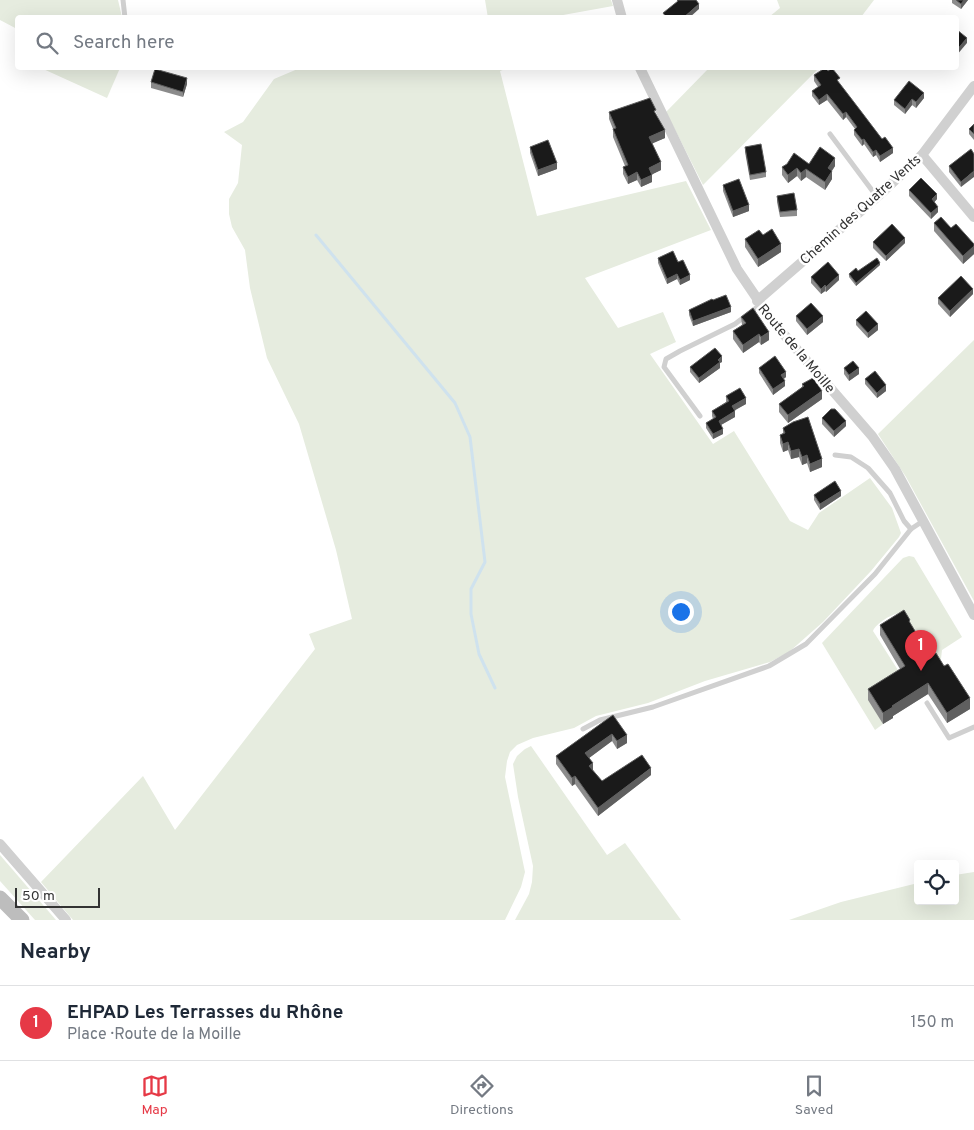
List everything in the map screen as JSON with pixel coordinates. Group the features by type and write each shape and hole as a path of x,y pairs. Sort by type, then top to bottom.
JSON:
{"street":[{"path":"617,0 621,15"},
{"name":"Route de la Moille","path":"641,70 737,270 773,322 872,436 895,469 974,615"},
{"name":"Chemin des Quatre Vents","path":"759,303 922,155 974,86"},
{"path":"922,155 974,216"},
{"path":"0,844 66,920"},
{"path":"0,898 22,920"}],"lane":[{"path":"123,0 125,15"},
{"path":"830,134 877,197"},
{"path":"700,416 664,367 666,359 680,350 734,324 759,303"},
{"path":"835,455 851,457 868,468 890,493 904,521 911,529"},
{"path":"582,729 600,720 653,707 769,666 806,644 875,574 911,529 923,521"},
{"path":"927,703 949,738 974,727"}],"shaded area":[{"path":"0,0 118,0 122,15 15,15 15,28 0,20"},
{"path":"485,0 611,0 613,6 563,15 488,15"},
{"path":"777,0 874,0 863,15 771,15 780,8"},
{"path":"45,70 119,70 107,98"},
{"path":"295,70 503,70 500,71 537,216 686,181 711,230 585,278 618,328 663,312 676,342 650,354 713,444 734,431 790,521 808,530 819,513 870,478 892,508 901,533 871,571 823,622 789,652 770,662 705,681 648,703 596,716 574,728 533,738 517,745 510,752 505,777 525,872 521,887 505,920 73,920 41,882 143,776 175,830 315,649 309,634 352,619 336,550 299,424 267,358 250,288 245,250 232,227 229,214 229,199 238,183 242,145 224,132 243,122 274,79"},
{"path":"707,70 817,70 703,185 666,112"},
{"path":"974,340 974,601 906,477 878,434"},
{"path":"914,557 962,637 942,650 941,659 930,667 902,613 890,616 875,628 873,631 903,678 883,724 875,730 822,643 903,558"},
{"path":"531,746 607,855 625,843 681,920 515,920 529,894 533,866 513,764 517,756"},
{"path":"0,855 56,920 35,920 0,881"},
{"path":"974,872 974,920 789,920 841,902 914,884 914,905 959,905 959,874"}],"building":[{"path":"696,0 699,4 686,15 665,15 663,13 678,1"},
{"path":"956,0 964,0 961,4"},
{"path":"959,31 967,38 959,47"},
{"path":"155,70 187,78 183,92 151,82"},
{"path":"822,70 834,70 840,78 837,80 882,139 885,137 893,148 880,156 876,150 873,152 864,139 862,140 854,130 857,127 846,112 843,114 827,94 819,100 812,91 821,85 814,75"},
{"path":"909,81 924,93 916,102 912,99 905,109 894,100"},
{"path":"650,98 656,110 654,111 665,130 649,137 661,162 649,168 652,175 641,180 637,172 628,177 623,167 628,165 613,129 616,128 609,112"},
{"path":"974,124 974,134 969,129"},
{"path":"548,140 557,163 538,170 530,147"},
{"path":"761,144 766,172 750,175 745,147"},
{"path":"820,147 835,158 828,168 832,171 825,182 806,169 801,173 797,168 788,175 782,167 787,164 794,153 809,164"},
{"path":"971,149 974,154 974,171 961,182 949,166"},
{"path":"921,178 937,194 932,199 938,207 931,213 909,190"},
{"path":"739,179 749,205 733,211 723,185"},
{"path":"794,193 797,210 780,212 777,196"},
{"path":"941,217 951,228 956,224 974,244 963,256 934,223"},
{"path":"892,224 905,238 886,256 873,242"},
{"path":"772,229 781,244 758,259 745,239 759,230 763,235"},
{"path":"673,251 678,262 683,260 690,275 680,280 677,274 667,279 658,258"},
{"path":"877,258 880,263 856,283 849,274 856,268 858,271"},
{"path":"828,262 839,275 821,289 811,277"},
{"path":"961,276 973,289 950,311 938,298"},
{"path":"726,295 731,307 693,321 689,310 712,299"},
{"path":"811,303 823,316 807,329 796,316"},
{"path":"753,308 769,332 761,337 759,334 743,345 733,331 746,323 741,317"},
{"path":"866,311 878,324 868,333 856,320"},
{"path":"715,348 722,356 718,360 720,362 699,378 690,367"},
{"path":"775,356 786,372 781,375 785,381 773,389 759,368"},
{"path":"853,361 859,368 849,375 844,368"},
{"path":"875,371 886,385 877,393 865,379"},
{"path":"813,378 822,391 788,415 779,404 804,386 802,384"},
{"path":"740,388 746,398 732,406 735,411 719,421 723,429 713,434 706,423 716,417 712,411 729,401 726,396"},
{"path":"831,409 835,409 846,421 834,431 822,418"},
{"path":"808,417 822,459 810,464 807,455 802,457 799,449 791,451 788,442 783,444 780,435 785,433 783,428"},
{"path":"835,481 841,491 820,504 814,495"},
{"path":"904,610 930,656 936,653 944,666 948,664 970,698 947,713 928,683 883,713 868,689 905,666 880,625"},
{"path":"613,715 627,735 617,741 612,734 585,753 593,763 589,766 602,781 642,755 651,768 598,808 575,776 572,778 556,756"}],"waterway":[{"path":"316,235 455,403 470,437 485,562 471,589 471,614 479,654 495,688"}],"place":[{"name":"EHPAD Les Terrasses du Rhône","path":"921,671"}]}
